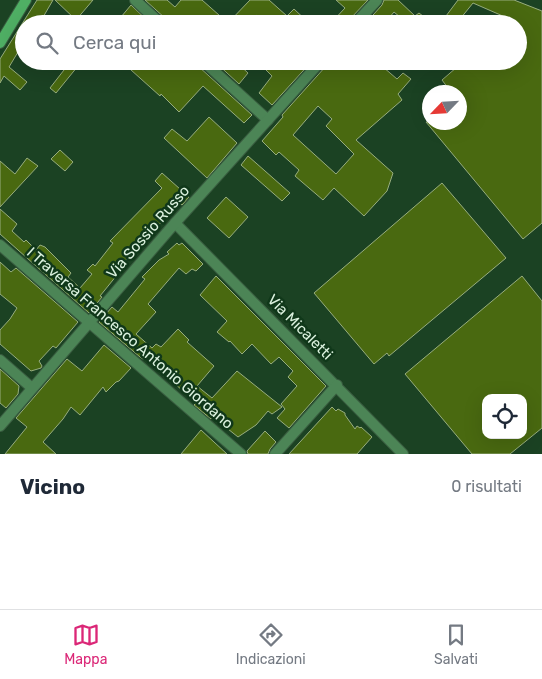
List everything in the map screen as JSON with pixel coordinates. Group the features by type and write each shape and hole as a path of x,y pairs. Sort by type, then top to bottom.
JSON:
{"street":[{"path":"17,15 26,0"},
{"path":"135,0 151,15"},
{"path":"363,15 377,0"},
{"path":"0,43 15,18"},
{"path":"213,70 268,120"},
{"name":"Via Sossio Russo","path":"0,426 175,222 314,70"},
{"name":"Via Micaletti","path":"175,222 403,454"},
{"name":"I Traversa Francesco Antonio Giordano","path":"0,245 241,454"},
{"path":"0,360 32,388"},
{"path":"275,454 337,386"}],"building":[{"path":"37,0 53,0 44,15 28,15"},
{"path":"55,0 93,0 80,15 71,15"},
{"path":"145,0 167,0 175,7 181,0 202,0 219,15 162,15"},
{"path":"250,0 269,0 286,15 236,15"},
{"path":"336,0 368,0 354,15 338,15 345,8"},
{"path":"384,0 398,0 414,15 398,15 394,12 392,15 373,15"},
{"path":"458,0 514,0 542,11 542,223 523,239 433,130 467,130 467,85 446,85 442,80 454,70 527,70 527,15 501,15 473,3 463,15 447,15"},
{"path":"131,5 142,15 123,15"},
{"path":"294,9 300,15 288,15"},
{"path":"15,35 15,57 9,67 27,82 20,90 4,76 0,83 0,59"},
{"path":"64,70 75,70 56,93 50,88"},
{"path":"131,70 202,70 252,115 244,123 203,86 179,112 161,94 160,96"},
{"path":"224,70 245,70 248,73 239,84"},
{"path":"266,70 304,70 272,105 259,93 272,76"},
{"path":"322,70 386,70 397,79 403,73 411,79 398,94 402,100 356,140 393,173 387,191 364,216 334,188 323,200 295,176 299,170 279,152 276,155 262,141 283,117 282,115","holes":["318,106 332,119 326,126 354,154 336,174 293,135"]},
{"path":"209,117 237,143 207,178 164,138 172,129 187,141"},
{"path":"60,150 73,162 65,171 51,159"},
{"path":"248,156 290,193 282,201 241,165"},
{"path":"27,158 38,166 0,207 0,161 15,174"},
{"path":"162,173 189,197 182,205 178,202 156,228 155,226 120,267 122,268 89,313 0,234 0,209 17,224 12,231 24,242 26,240 36,250 40,245 45,247 71,273 68,277 80,288 92,274 87,270 93,264 95,266 113,243 110,241 162,188 155,181"},
{"path":"442,183 506,258 389,356 387,353 374,364 314,293"},
{"path":"226,197 248,217 229,238 207,218"},
{"path":"177,243 179,245 182,243 203,264 196,271 192,269 186,274 179,268 148,304 156,312 136,334 152,348 156,344 161,347 178,329 189,340 187,342 214,366 197,386 212,398 237,371 282,407 272,414 268,411 256,425 238,437 194,405 196,403 161,371 145,358 140,357 99,322 112,307 118,312 145,279 142,277 159,260 169,254 167,252"},
{"path":"0,262 11,272 16,268 78,322 56,348 53,346 39,361 42,366 41,368 31,371 0,344 0,330 17,308 0,294"},
{"path":"216,276 326,386 289,428 277,418 285,409 281,404 297,386 288,377 293,371 279,357 271,364 252,344 242,354 230,341 217,332 227,321 200,295"},
{"path":"522,276 542,301 542,428 510,454 472,454 405,374"},
{"path":"104,345 131,368 106,392 103,387 80,415 71,407 43,442 56,454 5,454 27,427 16,418 67,359 82,371"},
{"path":"0,369 19,386 18,394 6,408 0,403"},
{"path":"332,407 336,411 338,409 345,413 355,429 357,426 361,427 372,437 357,454 289,454"},
{"path":"201,430 227,454 181,454"},
{"path":"265,431 276,442 268,454 248,454 247,451"}]}
